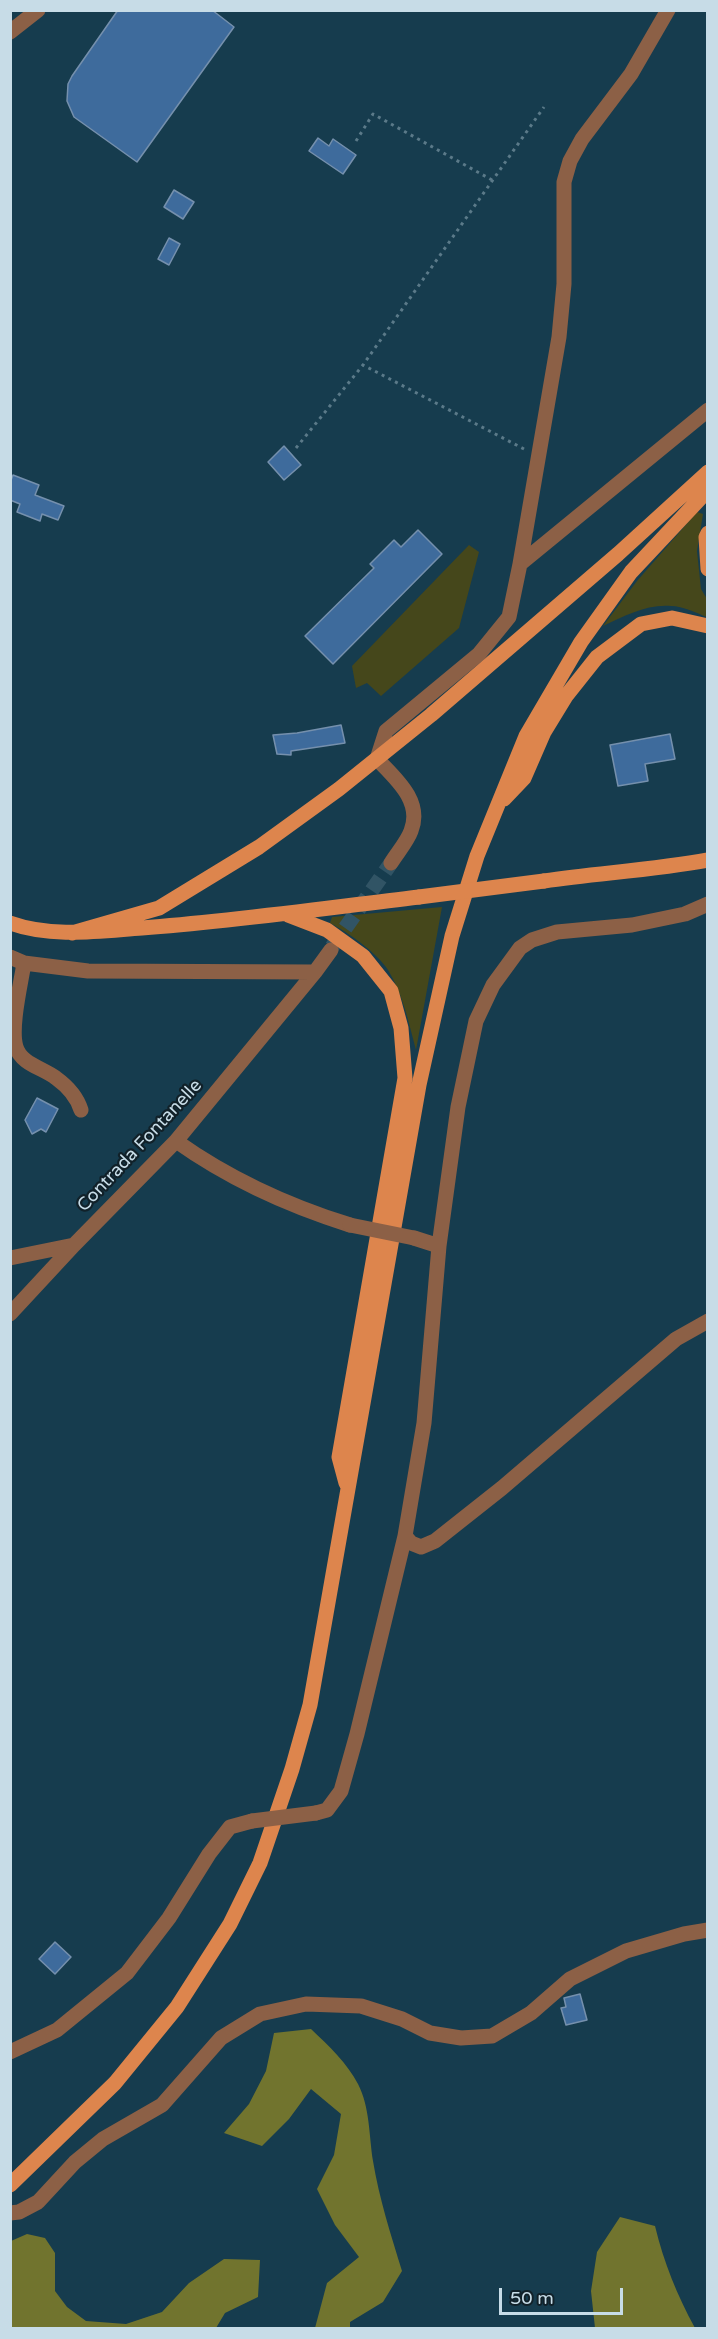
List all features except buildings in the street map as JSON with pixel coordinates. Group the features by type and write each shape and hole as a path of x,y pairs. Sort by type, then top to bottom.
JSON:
{"main road":[{"path":"72,933 159,908 259,847 377,759 618,554 708,472"},
{"path":"10,2185 115,2083 177,2007 231,1924 260,1863 292,1769 310,1705 419,1085 452,936 477,856 526,736 581,642 631,572 708,490"},
{"path":"708,533 706,537 708,569"},
{"path":"496,808 524,778 550,723 566,696 597,657 641,624 672,618 708,626"},
{"path":"10,923 24,928 72,933 288,915 708,860"},
{"path":"288,915 327,930 363,956 391,991 401,1028 405,1078 339,1457 347,1489"}],"street":[{"path":"10,32 38,10"},
{"path":"391,863 412,830 414,810 406,789 377,759 386,731 479,654 509,617 559,337 564,284 564,182 570,161 582,139 631,74 668,10"},
{"path":"520,564 708,410"},
{"path":"10,2052 57,2030 126,1973 169,1918 209,1854 230,1827 252,1821 327,1810 341,1791 405,1536 424,1424 438,1246 458,1107 476,1021 493,985 520,948 532,940 557,932 632,925 685,914 708,904"},
{"name":"Contrada Fontanelle","path":"10,1314 176,1141 331,950"},
{"path":"81,1110 77,1099 56,1078 25,1061 16,1047 17,960 88,971 315,972"},
{"path":"176,1141 200,1159 305,1211 350,1225 414,1238 438,1246"},
{"path":"10,1258 74,1245"},
{"path":"405,1536 411,1543 421,1546 435,1541 502,1488 676,1339 708,1321"},
{"path":"10,2213 19,2212 38,2202 75,2162 103,2139 162,2105 221,2038 260,2014 306,2004 361,2006 402,2019 430,2033 461,2038 492,2036 531,2013 570,1979 626,1951 684,1934 708,1930"}],"path":[{"path":"296,448 363,365 544,107"},
{"path":"356,141 373,114 492,180"},
{"path":"363,365 539,457"}],"green space":[{"path":"697,512 703,514 697,551 701,589 707,599 707,617 676,606 662,606 636,612 603,626 637,581"},
{"path":"469,545 479,552 459,628 381,696 367,683 356,688 352,666"},
{"path":"442,907 416,1050 402,999 388,970 362,943 330,923 332,917"}],"shaded area":[{"path":"311,2029 343,2062 354,2076 362,2093 379,2189 402,2271 383,2302 350,2322 350,2328 315,2328 327,2283 359,2257 335,2225 317,2189 334,2155 341,2114 311,2089 289,2119 262,2146 224,2133 249,2104 266,2071 274,2033"},
{"path":"620,2217 655,2226 672,2278 695,2328 595,2328 591,2291 597,2252"},
{"path":"27,2234 45,2238 55,2253 55,2291 67,2307 86,2321 126,2324 162,2312 189,2283 224,2259 260,2260 258,2297 225,2313 216,2328 11,2328 11,2241"}],"tunnel":[{"path":"332,947 391,863"}]}
